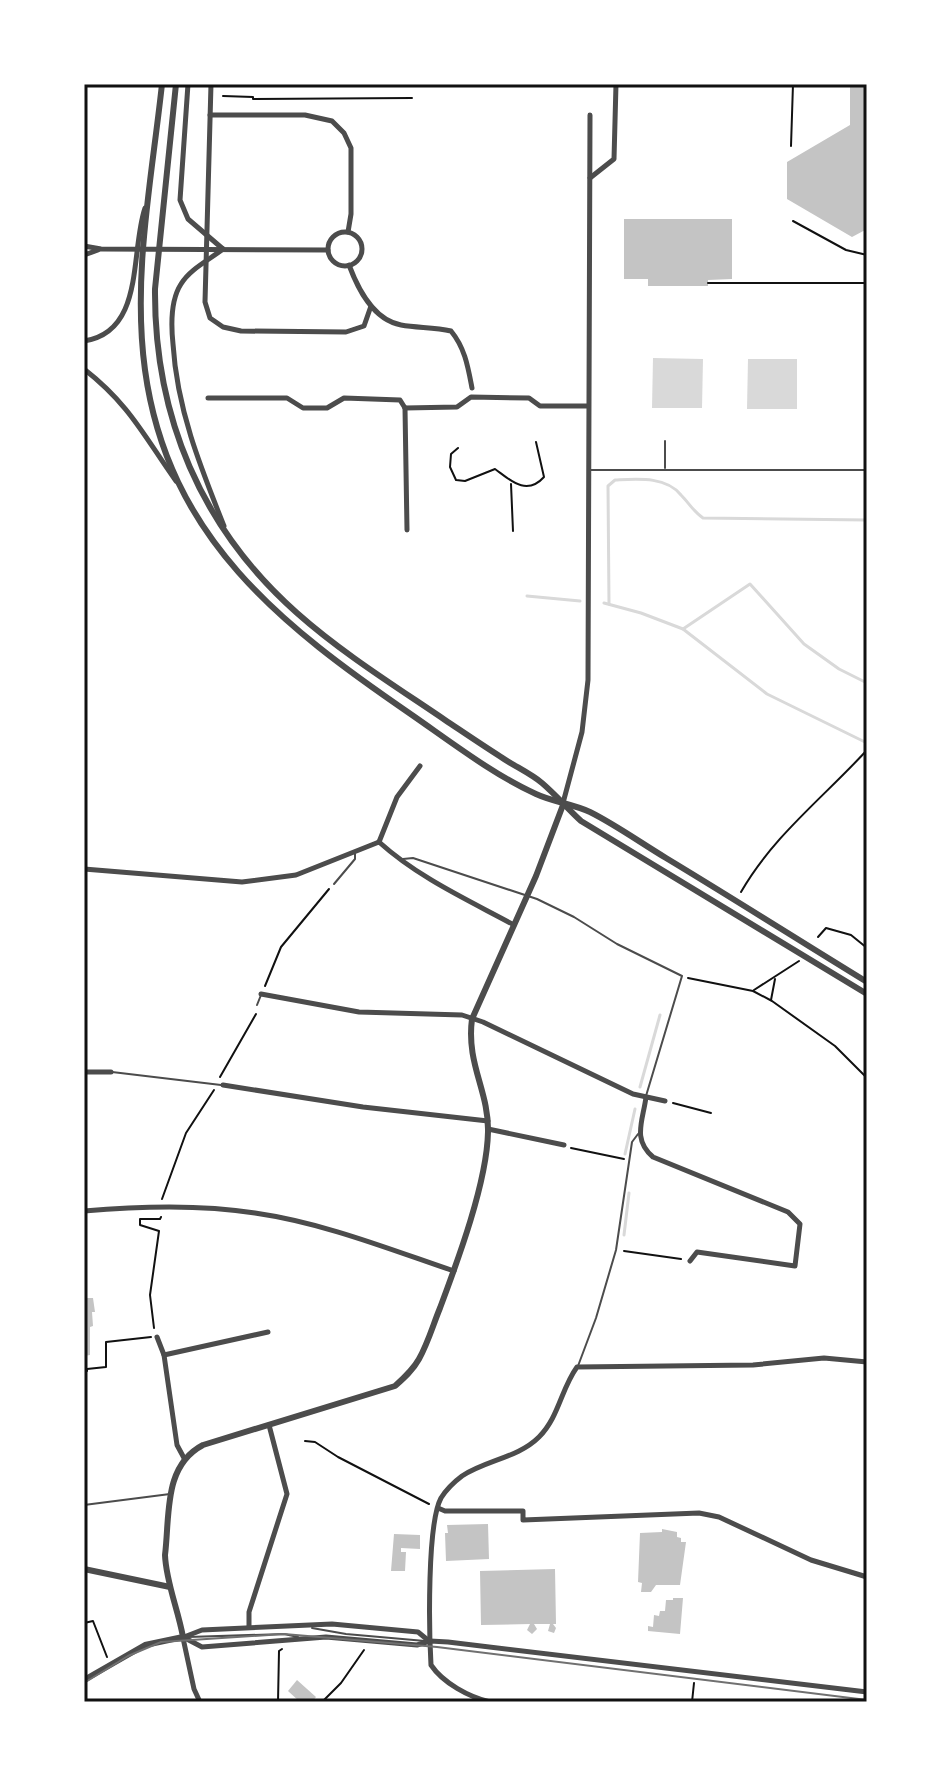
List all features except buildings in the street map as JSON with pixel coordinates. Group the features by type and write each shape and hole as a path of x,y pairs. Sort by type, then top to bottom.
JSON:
{"street":[{"path":"162,84 141,285 145,371 155,417 183,492"},
{"path":"176,84 155,289 160,371 170,417 192,474 228,536 266,584 298,614 353,657 542,783 581,821 867,994"},
{"path":"188,84 180,192 183,210 197,229 223,249"},
{"path":"211,84 205,307 210,318 223,327 241,331 346,332 364,326 371,306"},
{"path":"589,179 614,159 616,84"},
{"path":"210,115 317,116 332,121 344,133 351,148 348,232"},
{"path":"200,1702 194,1689 165,1555 175,1474 184,1458 203,1445 375,1393 403,1380 418,1362 454,1271 482,1173 488,1125 469,1040 472,1019 478,1000 515,925 563,805 582,732 588,680 590,115"},
{"path":"84,341 107,335 119,322 129,303 140,223 150,192"},
{"path":"348,232 358,238 362,248 358,259 349,265 337,264 329,255 331,238 348,232"},
{"path":"84,246 101,249 328,250"},
{"path":"84,255 101,249"},
{"path":"223,249 180,285 171,323 185,424 228,536"},
{"path":"349,265 380,317 397,325 451,331 467,359 472,388"},
{"path":"84,369 108,387 141,426 213,540 239,575 295,630 437,732 534,793 588,811 867,982"},
{"path":"405,408 457,407 471,397 529,398 540,406 588,406"},
{"path":"208,398 287,398 303,408 327,408 344,398 400,400 405,408 407,530"},
{"path":"84,869 242,882 296,875 379,842 396,798 420,766"},
{"path":"379,842 398,859 515,925"},
{"path":"261,994 359,1012 462,1015 633,1094 665,1101"},
{"path":"84,1072 111,1072"},
{"path":"220,1086 488,1125 564,1145"},
{"path":"646,1097 639,1133 647,1152 658,1160 788,1212 800,1224 795,1266 697,1252 690,1261"},
{"path":"84,1211 161,1207 255,1213 342,1232 454,1271"},
{"path":"164,1355 268,1332"},
{"path":"154,1337 164,1355 177,1445 184,1458"},
{"path":"490,1702 473,1698 436,1673 431,1665 434,1524 438,1508 441,1498 456,1481 519,1451 540,1436 560,1406 570,1376 577,1367 753,1365 824,1358 867,1362"},
{"path":"249,1627 249,1612 287,1494 269,1425"},
{"path":"438,1508 445,1511 523,1511 523,1520 699,1513 719,1517 782,1548 867,1577"},
{"path":"84,1569 170,1587"},
{"path":"84,1680 145,1645 202,1630 332,1624 418,1632 430,1641"},
{"path":"302,1638 305,1626"},
{"path":"183,1637 202,1647 330,1637 417,1645 430,1641 867,1692"}],"lane":[{"path":"665,441 665,469"},
{"path":"588,470 867,470"},
{"path":"334,884 355,859 355,854"},
{"path":"398,859 413,858 556,908 617,944 682,976 646,1097"},
{"path":"257,1005 261,994"},
{"path":"111,1072 193,1080 220,1086"},
{"path":"577,1367 596,1318 616,1250 632,1142 639,1133"},
{"path":"84,1505 171,1494"}],"path":[{"path":"791,146 793,84"},
{"path":"223,96 253,99 412,98"},
{"path":"793,221 846,250 867,255"},
{"path":"708,283 867,283"},
{"path":"458,448 451,454 450,467 456,480 465,481 495,469 511,483 529,485 542,480 543,467 536,442"},
{"path":"511,483 513,531"},
{"path":"740,894 754,870 781,836 867,750"},
{"path":"261,994 281,947 334,884"},
{"path":"818,937 826,928 851,935 867,948"},
{"path":"753,991 800,961"},
{"path":"682,976 753,991 772,1001 835,1046 867,1078"},
{"path":"772,1001 775,978"},
{"path":"161,1200 186,1133 220,1086 257,1010"},
{"path":"665,1101 711,1113"},
{"path":"564,1145 629,1158"},
{"path":"84,1372 106,1367 106,1342 154,1337 150,1295 159,1231 140,1225 140,1219 160,1219 161,1214"},
{"path":"616,1250 690,1261"},
{"path":"305,1441 315,1442 347,1462 438,1508"},
{"path":"84,1623 93,1621 107,1658"},
{"path":"278,1702 279,1651 286,1646"},
{"path":"322,1702 341,1683 366,1646"},
{"path":"692,1702 694,1683"}],"shaded area":[{"path":"653,358 703,359 702,408 652,408"},
{"path":"748,359 797,359 797,409 747,409"}],"waterway":[{"path":"609,604 608,486 615,480 651,480 667,484 703,518 867,520"},
{"path":"683,629 750,584 804,644 839,669 867,683"},
{"path":"527,596 580,601"},
{"path":"604,603 683,629 767,694 867,743"},
{"path":"640,1087 660,1015"},
{"path":"625,1154 635,1109"},
{"path":"624,1235 629,1193"}],"tram line":[{"path":"84,1683 128,1656 161,1642 284,1634 437,1647 867,1700"}]}
